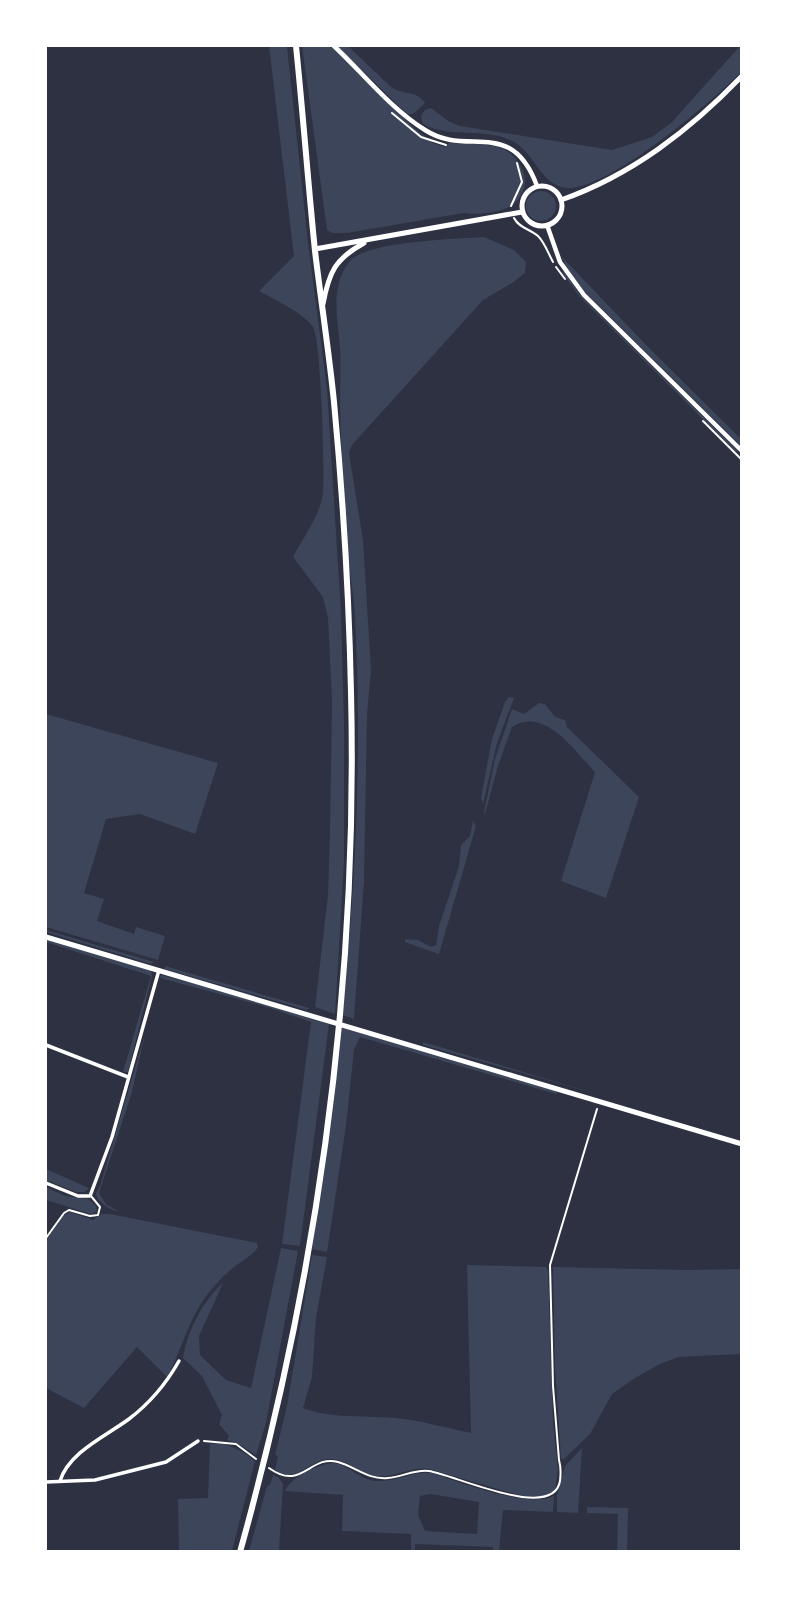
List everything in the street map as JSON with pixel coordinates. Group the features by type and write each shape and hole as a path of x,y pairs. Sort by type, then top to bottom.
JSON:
{"main road":[{"path":"240,1552 290,1347 311,1238 329,1111 344,962 350,845 349,616 339,460 296,46"},
{"path":"561,200 593,188 652,154 697,118 741,76"},
{"path":"537,186 550,187 561,200 560,215 547,225 533,224 522,212 525,195 537,186"},
{"path":"315,249 522,212"},
{"path":"322,309 330,274 339,261 370,240"},
{"path":"46,937 741,1144"}],"street":[{"path":"334,46 423,129 436,136 491,141 510,148 530,170 537,186"},
{"path":"547,225 560,262 584,295 741,451"},
{"path":"46,1183 78,1196 90,1196 112,1137 159,970"},
{"path":"46,1045 129,1077"},
{"path":"60,1481 68,1466 82,1452 130,1418 165,1385 179,1361"},
{"path":"46,1482 95,1480 166,1462 198,1441"}],"lane":[{"path":"46,1238 69,1210 89,1216 98,1215 100,1207 90,1196"}],"path":[{"path":"389,110 421,137 453,146"},
{"path":"515,161 522,181 511,202 513,214 518,225 537,235 544,243 559,272"},
{"path":"198,1441 236,1444 285,1478 329,1461 338,1462 373,1478 389,1478 422,1470 515,1496 546,1498 555,1493 559,1487 562,1467 559,1460 553,1387 550,1265 600,1101"}],"shaded area":[{"path":"269,46 287,46 327,389 341,612 344,722 344,863 335,1014 315,1007 328,895 332,700 328,618 323,597 293,557 322,499 322,411 313,327 296,312 259,291 294,256"},
{"path":"302,46 332,46 413,127 433,143 444,147 449,143 486,145 506,151 519,162 523,170 525,178 522,194 511,206 491,212 464,213 347,233 332,233 327,230"},
{"path":"337,46 348,46 391,87 414,94 425,103 413,114 407,114"},
{"path":"740,46 741,72 707,103 655,145 601,178 578,187 561,187 553,183 525,151 512,141 490,135 434,128 423,124 421,116 425,110 431,108 460,126 612,150 652,137 672,122"},
{"path":"541,191 552,195 556,206 552,217 541,221 530,217 526,206 530,195"},
{"path":"484,237 514,250 526,262 525,273 483,300 352,445 349,453 363,540 371,669 367,715 364,881 354,1019 342,1015 354,867 358,717 355,618 342,462 337,292 343,271 359,254 413,242"},
{"path":"562,257 741,439 741,446 584,291 568,271"},
{"path":"564,271 580,295 738,451 736,452 579,296 562,272"},
{"path":"509,697 514,698 497,743 483,804 481,798 492,739"},
{"path":"539,703 545,704 555,717 565,720 567,727 639,797 606,898 561,881 595,772 568,743 547,726 524,722 512,727 485,814 484,812 495,759 512,709 524,714"},
{"path":"46,714 218,763 195,834 140,814 106,819 84,893 104,899 97,921 134,934 136,927 165,936 158,960 46,927"},
{"path":"473,821 476,826 439,954 405,942 405,939 418,940 431,947 436,945 439,926 459,866 461,845 470,836"},
{"path":"46,930 154,962 151,964"},
{"path":"46,939 151,970 152,976 128,1072 123,1072 151,976 46,942"},
{"path":"165,966 309,1008 307,1010 165,969"},
{"path":"161,975 329,1024 300,1246 282,1244 311,1022 160,978"},
{"path":"341,1027 558,1091 556,1094 360,1037 354,1050 346,1126 327,1252 312,1249"},
{"path":"145,1034 132,1092 99,1193 106,1204 119,1212 104,1205 96,1193"},
{"path":"423,1042 597,1094 423,1045"},
{"path":"46,1169 89,1188 85,1192 76,1192 46,1180"},
{"path":"46,1187 65,1196 88,1199 96,1206 97,1211 91,1214 46,1200"},
{"path":"70,1212 93,1220 102,1214 110,1214 257,1243 258,1247 227,1273 207,1295 167,1377 137,1347 84,1408 46,1388 46,1241 62,1217"},
{"path":"281,1248 298,1251 266,1423 256,1455 227,1440 229,1436 219,1424 222,1415 202,1376 183,1358 197,1317 223,1283 199,1336 200,1355 226,1380 251,1388"},
{"path":"312,1255 327,1257 316,1318 312,1377 303,1408 337,1415 404,1419 471,1433 467,1265 546,1267 553,1423 558,1469 555,1490 546,1496 526,1497 429,1469 376,1476 342,1461 330,1459 290,1475 275,1470 278,1456 275,1455 287,1406"},
{"path":"553,1267 741,1269 741,1354 678,1357 635,1378 612,1394 590,1434 561,1459 555,1366"},
{"path":"223,1443 255,1461 232,1551 179,1551 178,1499 208,1498 210,1444"},
{"path":"582,1448 578,1513 557,1512 557,1495 565,1466"},
{"path":"327,1464 339,1464 376,1481 432,1473 512,1497 543,1499 554,1496 553,1512 503,1510 499,1551 493,1551 493,1547 415,1544 415,1551 411,1551 411,1534 342,1531 343,1495 285,1491 300,1476","holes":["430,1494 479,1502 477,1534 425,1531 418,1515 420,1496"]},
{"path":"273,1475 283,1484 279,1551 249,1551 267,1486 270,1485"},
{"path":"587,1507 628,1508 627,1551 617,1551 618,1514 587,1513"}]}
